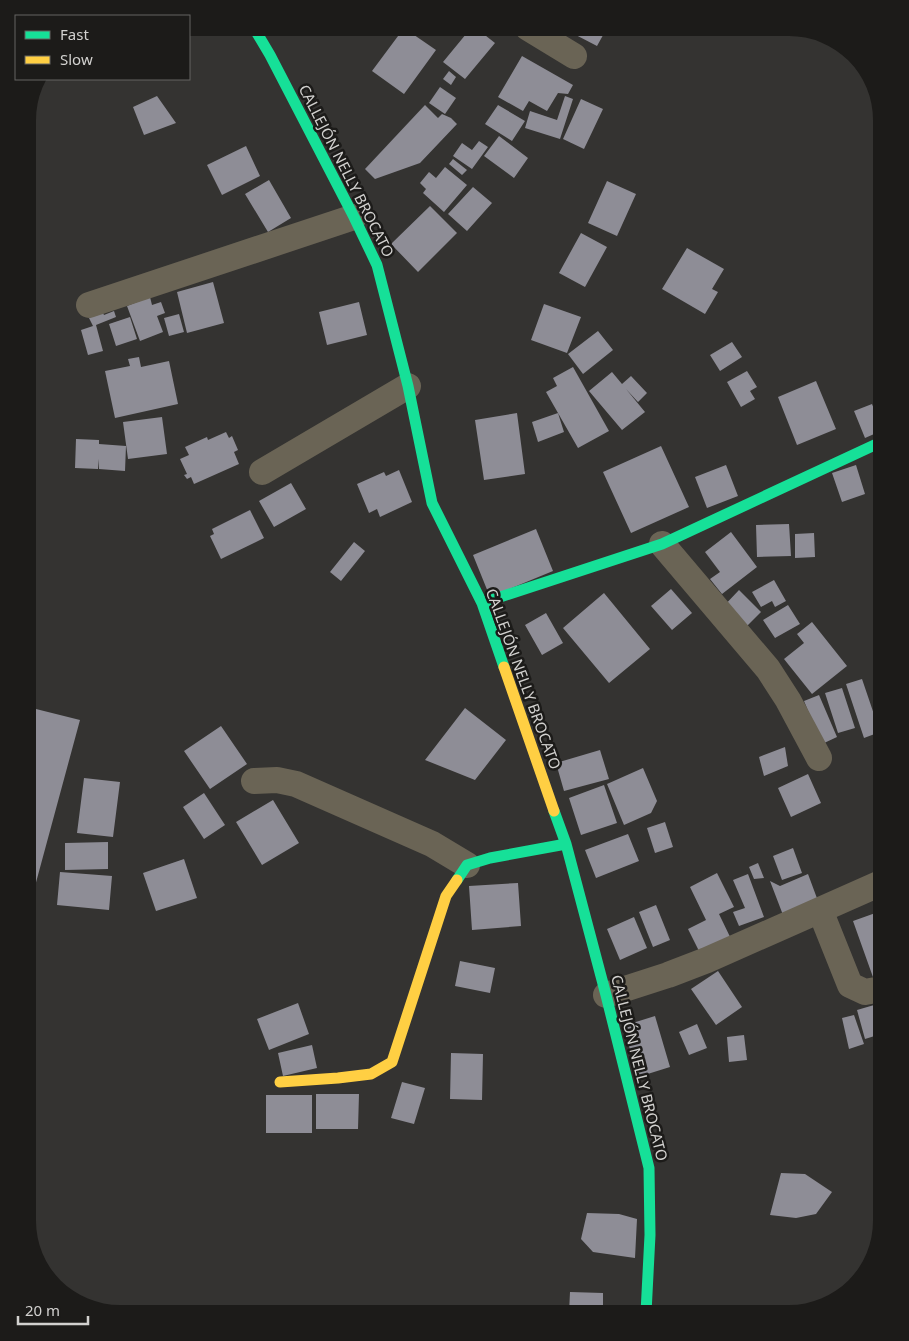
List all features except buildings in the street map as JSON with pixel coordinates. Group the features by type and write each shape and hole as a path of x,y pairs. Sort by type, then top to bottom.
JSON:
{"street":[{"name":"CALLEJÓN NELLY BROCATO","path":"259,36 354,217 377,265 408,386 432,503 482,603 566,844 649,1168 650,1235 646,1305"},
{"path":"541,36 574,56"},
{"path":"89,305 354,217"},
{"path":"262,472 408,386"},
{"path":"482,603 662,544 873,446"},
{"path":"662,544 768,669 788,700 818,758"},
{"path":"254,781 277,780 296,784 432,844 467,865"},
{"path":"280,1082 371,1074 392,1062 446,896 467,865 490,858 566,844"},
{"path":"606,995 707,960 873,887"},
{"path":"820,910 850,986 865,992 873,991"}],"traffic: fast":[{"path":"259,36 354,217 377,265 408,386 432,503 482,603 504,667"},
{"path":"482,603 662,544 873,446"},
{"path":"554,811 566,844 649,1168 650,1235 646,1305"},
{"path":"457,880 467,865 490,858 566,844"}],"traffic: slow":[{"path":"504,667 554,811"},
{"path":"280,1082 371,1074 392,1062 446,896 457,880"}]}
